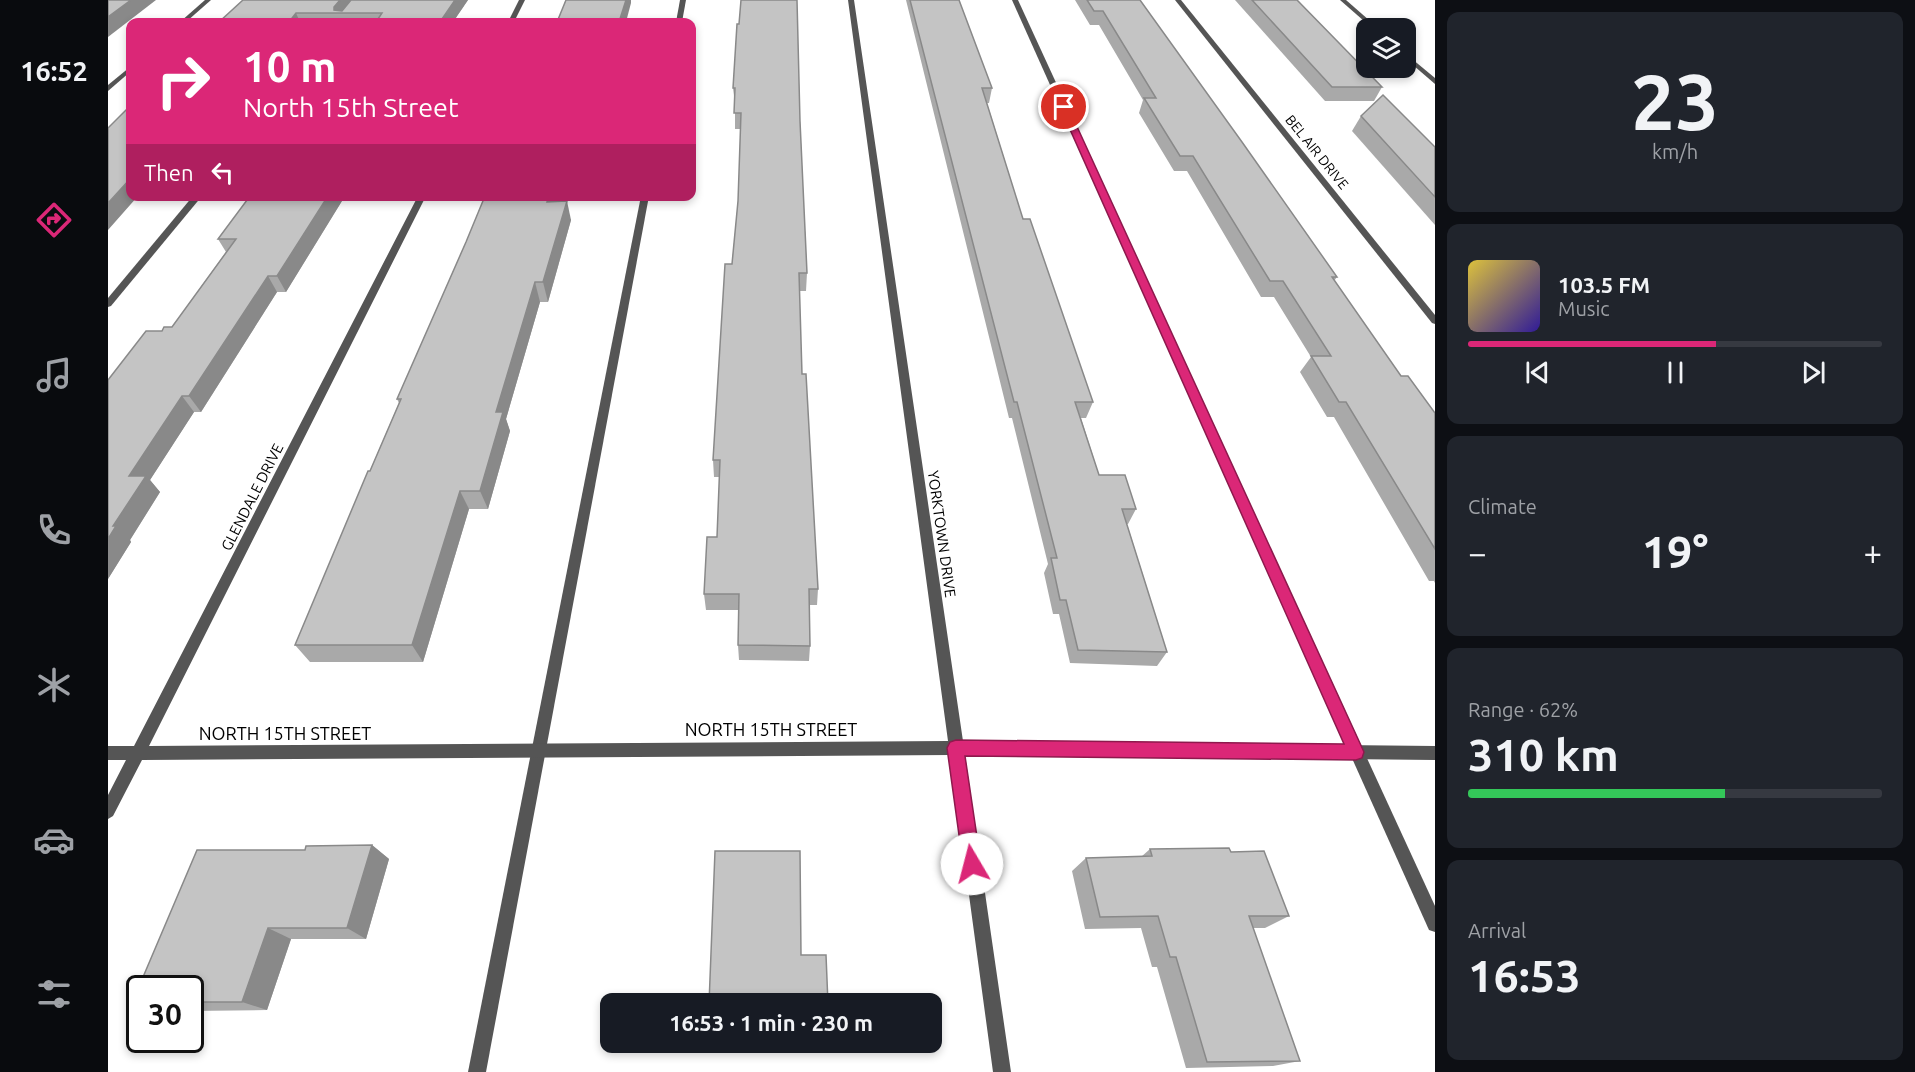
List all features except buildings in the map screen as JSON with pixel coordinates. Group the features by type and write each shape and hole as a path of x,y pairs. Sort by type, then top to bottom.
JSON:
{"street":[{"path":"188,18 208,0"},
{"path":"513,18 522,0"},
{"path":"680,18 683,0"},
{"name":"YORKTOWN DRIVE","path":"851,0 1002,1072"},
{"path":"1015,0 1435,924"},
{"name":"BEL AIR DRIVE","path":"1178,0 1435,321"},
{"path":"1343,0 1364,18"},
{"path":"1416,65 1435,82"},
{"path":"108,89 126,73"},
{"path":"108,304 194,201"},
{"name":"GLENDALE DRIVE","path":"108,811 419,201"},
{"path":"477,1072 644,201"},
{"name":"NORTH 15TH STREET","path":"108,753 956,748 1435,753"}],"route":[{"path":"972,864 956,748 1356,752 1064,107"}]}
